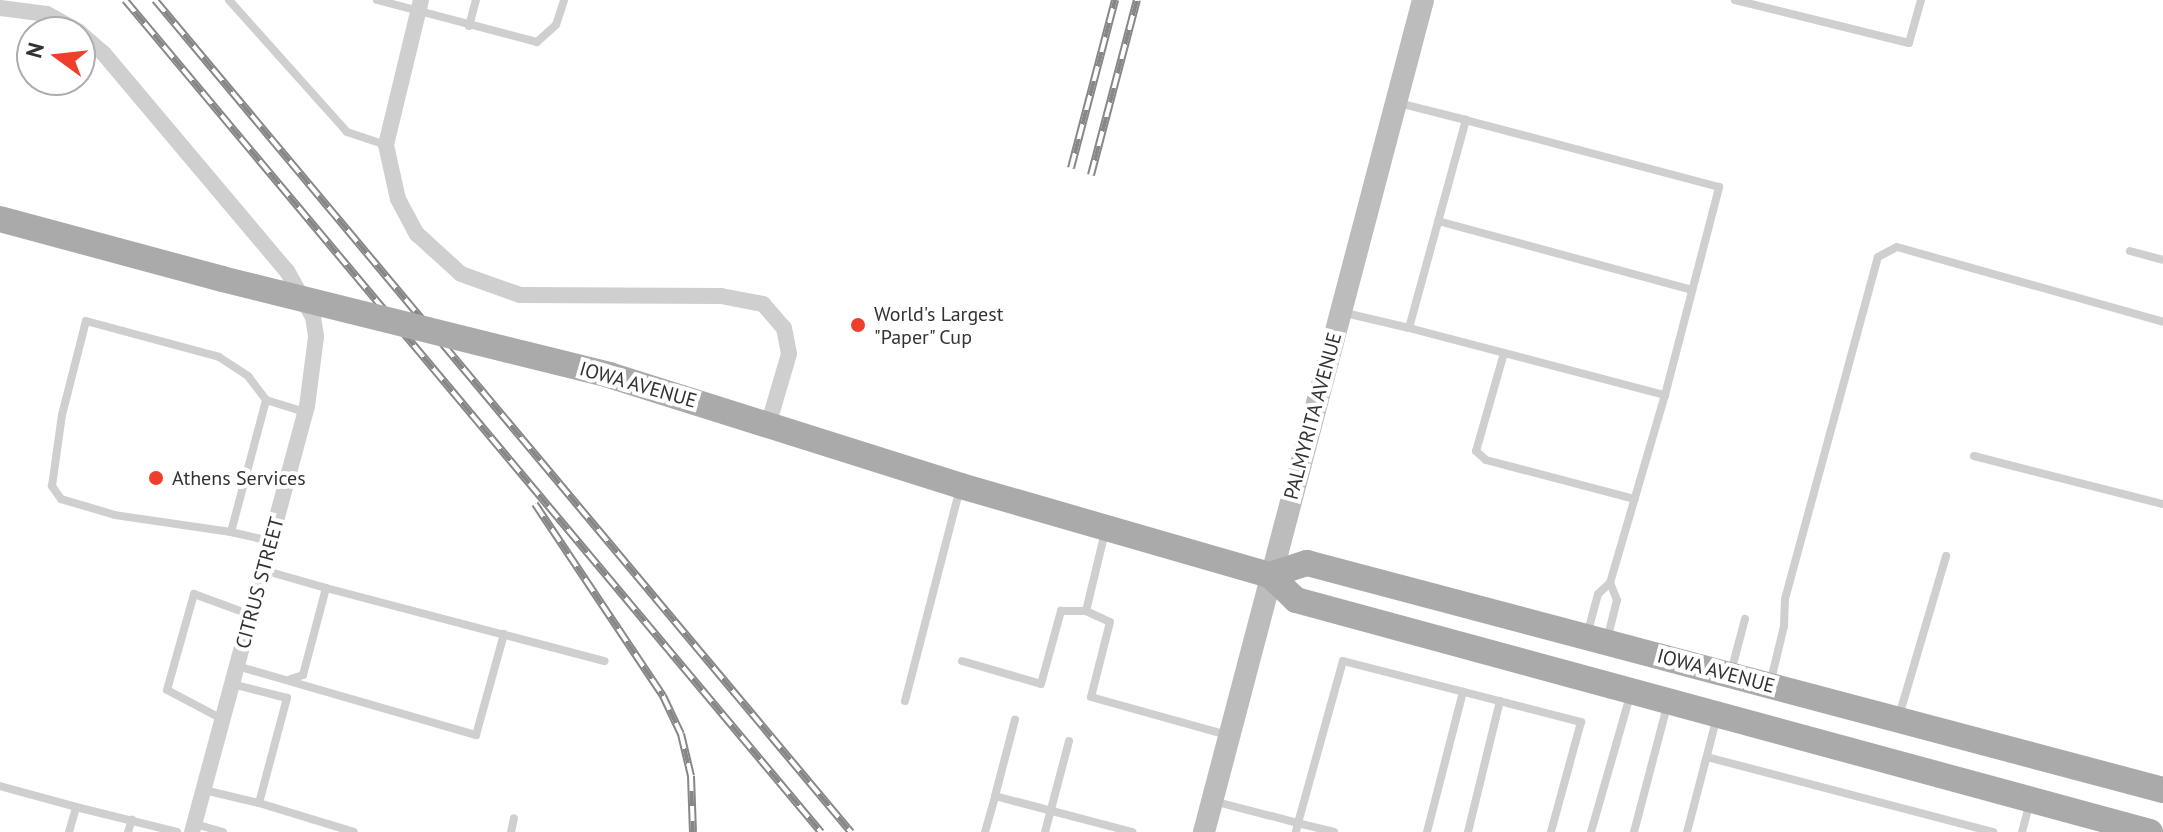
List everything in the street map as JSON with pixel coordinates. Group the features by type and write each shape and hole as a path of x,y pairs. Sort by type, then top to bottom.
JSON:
{"main road":[{"name":"IOWA AVENUE","path":"0,219 222,279 609,375 769,422 961,486 1270,575 1296,600 2150,832"},
{"name":"IOWA AVENUE","path":"1270,575 1307,563 2163,790"}],"street":[{"name":"PALMYRITA AVENUE","path":"1204,832 1227,735 1423,0"},
{"path":"419,6 386,145 393,185 417,234 444,262 479,284 531,297 742,297 773,310 784,328 789,354 769,422"},
{"name":"CITRUS STREET","path":"0,8 51,16"},
{"name":"CITRUS STREET","path":"96,48 304,297 316,337 317,365 194,828"}],"lane":[{"path":"229,0 347,132 386,145"},
{"path":"377,0 419,6 469,26 537,42 556,25 564,0"},
{"path":"469,26 476,0"},
{"path":"1735,0 1909,43 1921,0"},
{"path":"1395,102 1719,187 1635,499 1610,583 1598,594 1596,640"},
{"path":"1409,328 1466,120"},
{"path":"1438,221 1692,290"},
{"path":"1769,685 1784,626 1785,599 1878,257 1897,247 2163,322"},
{"path":"2130,251 2163,260"},
{"path":"1340,312 1665,395"},
{"path":"271,542 231,532 115,515 61,499 52,486 86,321 219,357 248,376 266,400 305,412"},
{"path":"1504,353 1476,451 1486,460 1635,499"},
{"path":"231,532 266,400"},
{"path":"1974,456 2163,504"},
{"path":"905,701 961,486"},
{"path":"1086,611 1106,528"},
{"path":"1898,719 1946,556"},
{"path":"263,570 605,661"},
{"path":"1596,640 1617,600 1610,583"},
{"path":"291,679 303,675 326,588"},
{"path":"223,720 167,690 194,594 251,615"},
{"path":"962,661 1041,684 1061,611 1086,611 1110,622 1091,697 1227,735"},
{"path":"1730,675 1745,619"},
{"path":"237,666 291,679 476,735 504,634"},
{"path":"1297,827 1343,661 1581,722 1551,832"},
{"path":"232,684 287,698 259,803"},
{"path":"1591,832 1631,691"},
{"path":"1427,832 1463,692"},
{"path":"1468,832 1500,701"},
{"path":"1634,832 1668,701"},
{"path":"1687,832 1718,714"},
{"path":"985,832 1015,720"},
{"path":"1045,832 1069,741"},
{"path":"1707,757 1993,832"},
{"path":"0,786 177,832"},
{"path":"204,790 354,832"},
{"path":"995,796 1132,832"},
{"path":"2022,832 2031,798"},
{"path":"1212,801 1297,827 1334,832"},
{"path":"69,832 76,807"},
{"path":"511,832 514,818"},
{"path":"128,832 132,820"},
{"path":"194,828 223,832"}],"railway":[{"path":"125,0 821,832"},
{"path":"155,0 851,832"},
{"path":"1071,168 1115,0"},
{"path":"1091,175 1137,0"},
{"path":"535,504 663,696 681,734 691,776 693,832"}],"place":[{"name":"World's Largest \"Paper\" Cup","path":"858,325"},
{"name":"Athens Services","path":"156,478"}]}
